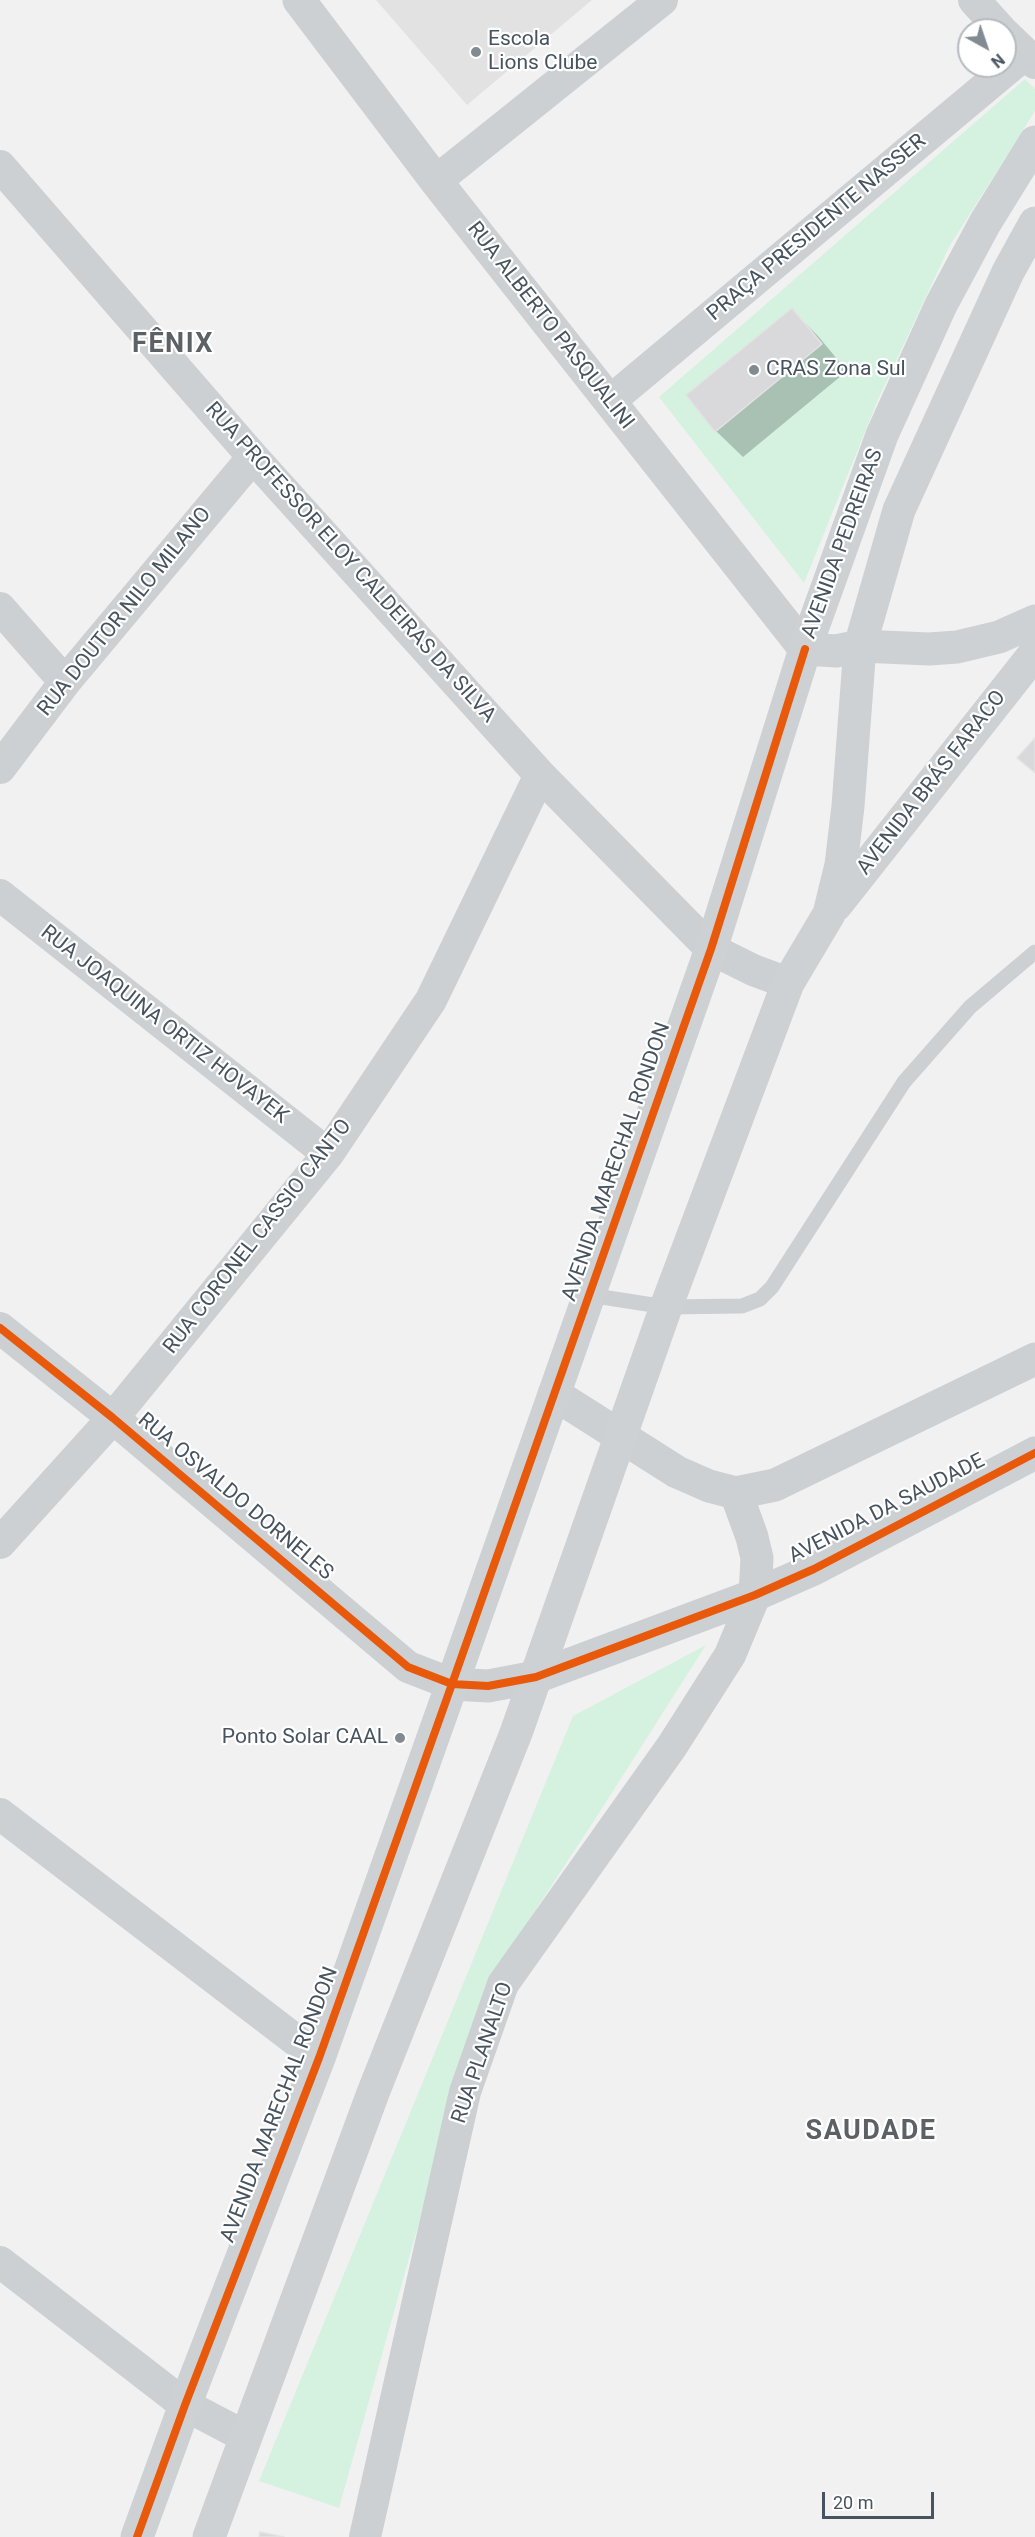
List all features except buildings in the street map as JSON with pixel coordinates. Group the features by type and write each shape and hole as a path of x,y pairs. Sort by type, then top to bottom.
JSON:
{"main road":[{"name":"AVENIDA PEDREIRAS","path":"1035,142 985,223 936,316 882,435 805,649 836,651 860,646 899,510 1008,272 1035,223"},
{"path":"209,2537 373,2093 516,1733 666,1308 788,982 829,914 841,865 848,806 860,646 929,649 957,647 999,637 1035,621"},
{"name":"AVENIDA MARECHAL RONDON","path":"137,2537 185,2405 319,2058 452,1684 711,949 805,649"},
{"name":"AVENIDA BRÁS FARACO","path":"829,914 1035,653"}],"street":[{"name":"RUA ALBERTO PASQUALINI","path":"299,0 436,181 805,649"},
{"path":"974,0 990,18"},
{"path":"436,181 644,6"},
{"name":"PRAÇA PRESIDENTE NASSER","path":"610,401 1021,51"},
{"name":"RUA PROFESSOR ELOY CALDEIRAS DA SILVA","path":"0,166 253,457 540,775 711,949"},
{"name":"RUA DOUTOR NILO MILANO","path":"0,768 65,682 253,457"},
{"path":"0,608 65,682"},
{"name":"RUA CORONEL CASSIO CANTO","path":"0,1543 113,1418 328,1154 431,1000 540,775"},
{"name":"RUA JOAQUINA ORTIZ HOVAYEK","path":"0,895 328,1154"},
{"path":"711,949 753,970 788,982"},
{"name":"RUA OSVALDO DORNELES","path":"0,1328 113,1418 408,1667 452,1684"},
{"path":"554,1394 677,1472 709,1486 736,1493 775,1485 1035,1359"},
{"name":"AVENIDA DA SAUDADE","path":"755,1595 814,1569 1035,1453"},
{"path":"452,1684 488,1686 536,1677 755,1595 757,1558 736,1493"},
{"name":"RUA PLANALTO","path":"365,2537 465,2092 503,1984 672,1746 730,1654 755,1595"},
{"path":"0,1814 319,2058"},
{"path":"0,2262 185,2405 246,2437"}],"lane":[{"path":"589,1295 666,1308 742,1306 760,1299 772,1287 904,1082 970,1007 1035,952"}],"shaded area":[{"name":"Escola Lions Clube","path":"376,0 592,0 467,105"}],"green space":[{"path":"1025,79 1035,89 1035,111 949,247 877,402 804,583 659,397"},
{"path":"706,1645 485,1987 339,2508 259,2481 573,1716"}],"cycle path":[{"path":"137,2537 185,2405 319,2058 452,1684 711,949 805,649"},
{"path":"0,1328 113,1418 408,1667 452,1684 488,1686 536,1677 755,1595 814,1569 1035,1453"}],"place":[{"name":"Escola Lions Clube","path":"476,52"},
{"name":"CRAS Zona Sul","path":"754,370"},
{"name":"Ponto Solar CAAL","path":"400,1738"}],"district":[{"name":"FÊNIX","path":"173,345"},
{"name":"SAUDADE","path":"871,2132"}]}
